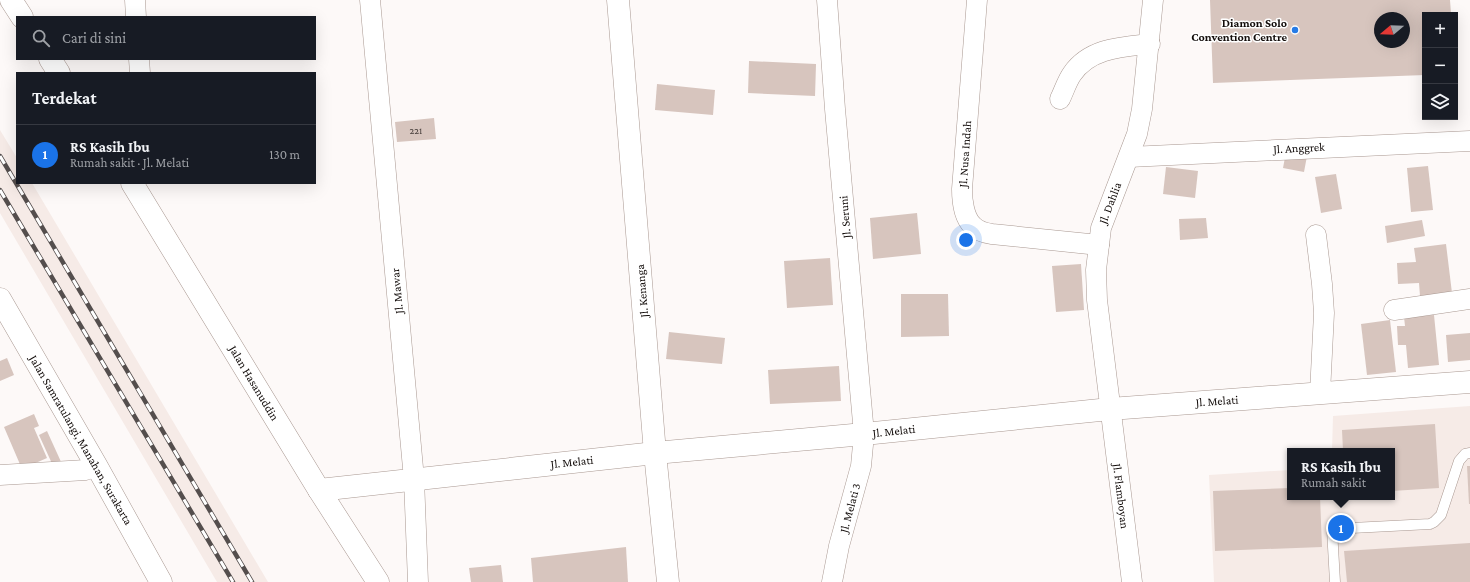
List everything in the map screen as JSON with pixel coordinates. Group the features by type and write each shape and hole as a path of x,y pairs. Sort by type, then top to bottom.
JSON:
{"street":[{"path":"11,0 21,16"},
{"path":"135,0 136,16"},
{"name":"Jl. Mawar","path":"370,0 414,479 418,582"},
{"name":"Jl. Kenanga","path":"618,0 655,453 668,582"},
{"name":"Jl. Seruni","path":"827,0 835,109 864,434"},
{"name":"Jl. Nusa Indah","path":"977,0 962,189 962,199 969,220 972,226 982,232 992,234 1099,245"},
{"name":"Jl. Dahlia","path":"1110,409 1097,300 1096,270 1101,228 1104,217 1137,134 1142,109 1150,44 1153,0"},
{"path":"1060,99 1071,74 1090,57 1102,51 1150,44"},
{"path":"51,60 58,72"},
{"path":"139,60 140,72"},
{"name":"Jl. Anggrek","path":"1129,157 1470,141"},
{"name":"Jalan Hasanuddin","path":"133,184 319,490 378,582"},
{"path":"146,184 148,208"},
{"path":"1316,235 1324,313 1320,393"},
{"name":"Jalan Samratulangi, Manahan, Surakarta","path":"0,299 100,472 161,582"},
{"path":"1394,310 1470,299"},
{"name":"Jl. Melati","path":"319,490 655,453 864,434 1110,409 1470,382"},
{"name":"Jl. Flamboyan","path":"1110,409 1132,582"},
{"name":"Jl. Melati 3","path":"832,582 861,466 864,434"},
{"path":"0,474 86,470"}],"lane":[{"path":"1335,582 1332,529 1430,524 1434,522 1441,515 1459,461 1465,454 1470,453"}],"shaded area":[{"path":"0,130 16,156 16,184 33,184 268,582 217,582 0,213"},
{"path":"1470,406 1470,582 1214,582 1209,475 1287,470 1287,500 1395,500 1395,448 1332,448 1333,416"}],"building":[{"name":"Diamon Solo Convention Centre","path":"1210,0 1450,0 1451,12 1422,12 1422,75 1213,83"},
{"path":"749,61 816,64 815,96 748,93"},
{"path":"657,84 715,90 713,115 655,110"},
{"path":"434,118 436,139 397,142 395,122"},
{"path":"1286,152 1307,156 1304,172 1283,168"},
{"path":"1428,166 1433,210 1411,212 1407,168"},
{"path":"1166,167 1198,171 1195,198 1163,194"},
{"path":"1336,174 1342,209 1321,213 1315,177"},
{"path":"917,213 921,254 873,259 870,218"},
{"path":"1206,218 1208,238 1180,240 1179,219"},
{"path":"1422,220 1425,236 1387,243 1385,226"},
{"path":"1446,244 1452,293 1420,296 1419,283 1398,284 1397,263 1416,262 1414,248"},
{"path":"830,258 833,305 787,308 784,261"},
{"path":"1081,264 1084,310 1056,312 1052,266"},
{"path":"901,294 948,294 949,336 901,337"},
{"path":"1434,315 1439,365 1408,368 1406,345 1398,345 1397,326 1405,326 1404,317"},
{"path":"1390,320 1396,372 1367,375 1361,324"},
{"path":"669,332 725,338 722,364 666,359"},
{"path":"1470,333 1470,360 1448,362 1446,335"},
{"path":"7,358 14,375 0,381 0,361"},
{"path":"839,366 841,401 770,404 768,370"},
{"path":"34,414 39,426 34,428 47,458 22,469 4,427"},
{"path":"1435,424 1439,488 1395,491 1395,448 1343,448 1342,430"},
{"path":"47,431 62,464 54,468 39,435"},
{"path":"1467,466 1470,466 1470,504 1469,504"},
{"path":"1287,488 1287,500 1320,500 1322,547 1215,551 1213,491"},
{"path":"1470,543 1470,582 1347,582 1344,551"},
{"path":"626,547 628,582 533,582 531,558"},
{"path":"501,565 503,582 471,582 469,568"}],"railway":[{"path":"0,156 16,183"},
{"path":"17,184 252,582"},
{"path":"0,190 233,582"}],"place":[{"name":"Diamon Solo Convention Centre","path":"1295,30"},
{"name":"RS Kasih Ibu","path":"1341,528"}]}
